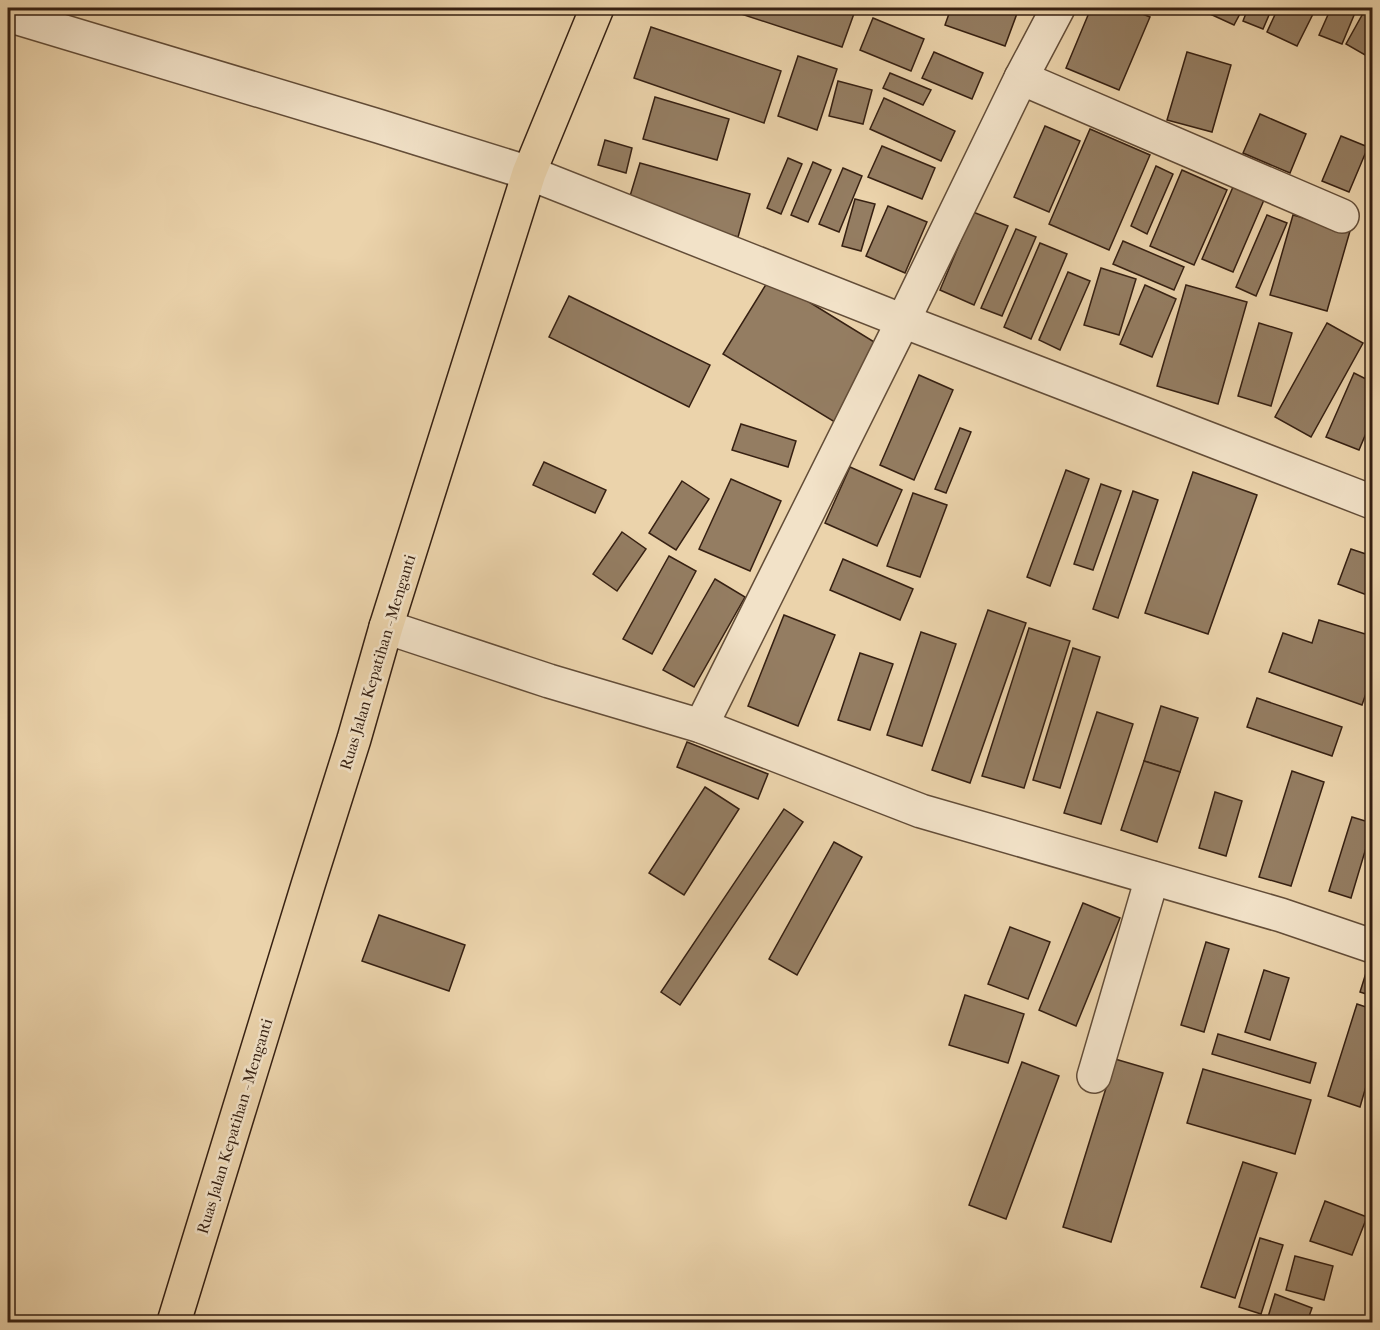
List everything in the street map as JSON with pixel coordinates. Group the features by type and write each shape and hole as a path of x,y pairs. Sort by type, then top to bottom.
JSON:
{"main road":[{"name":"Ruas Jalan Kepatihan - Menganti","path":"174,1323 354,739 386,627 529,173 597,8"}],"street":[{"path":"701,726 1021,78 1058,8"},
{"path":"8,15 529,173 903,321 1372,502"},
{"path":"1021,78 1342,216"},
{"path":"386,627 549,681 701,726 921,812 1281,915 1372,946"},
{"path":"1095,1076 1152,878"}],"building":[{"path":"723,8 856,8 842,47"},
{"path":"951,8 1019,8 1005,46 945,25"},
{"path":"1091,8 1128,8 1150,17 1119,90 1066,68"},
{"path":"1197,8 1243,8 1234,25"},
{"path":"1248,8 1272,8 1263,29 1243,21"},
{"path":"1278,8 1316,8 1297,46 1267,32"},
{"path":"1331,8 1357,8 1342,44 1319,35"},
{"path":"1366,8 1372,8 1372,59 1346,44"},
{"path":"873,18 924,39 911,71 860,50"},
{"path":"651,27 781,71 764,123 634,78"},
{"path":"934,52 983,73 972,99 922,78"},
{"path":"1187,52 1231,65 1212,132 1167,120"},
{"path":"798,56 837,69 817,130 778,116"},
{"path":"890,73 931,90 923,105 883,88"},
{"path":"838,81 872,90 863,124 829,116"},
{"path":"655,97 729,119 717,160 643,139"},
{"path":"884,98 955,131 941,161 870,129"},
{"path":"1260,114 1306,134 1290,173 1243,153"},
{"path":"1045,126 1080,141 1049,212 1014,197"},
{"path":"1090,129 1150,155 1109,250 1049,224"},
{"path":"1341,136 1368,147 1349,192 1322,181"},
{"path":"605,140 632,148 626,173 598,165"},
{"path":"882,146 935,168 922,199 868,177"},
{"path":"788,158 802,164 781,214 767,208"},
{"path":"813,162 831,170 808,222 791,215"},
{"path":"640,163 750,194 738,237 627,206"},
{"path":"1156,166 1173,174 1147,234 1131,226"},
{"path":"843,168 862,176 839,232 819,224"},
{"path":"1182,170 1227,190 1194,265 1150,246"},
{"path":"1233,187 1264,200 1233,272 1202,259"},
{"path":"855,199 875,204 861,251 842,246"},
{"path":"888,206 927,222 905,273 866,256"},
{"path":"973,212 1008,226 974,305 940,290"},
{"path":"1267,215 1287,223 1256,296 1236,287"},
{"path":"1293,215 1350,231 1327,311 1270,295"},
{"path":"1016,229 1036,237 1002,316 981,308"},
{"path":"1123,241 1184,267 1174,290 1113,264"},
{"path":"1040,243 1067,254 1031,339 1004,327"},
{"path":"1101,268 1136,279 1119,335 1084,325"},
{"path":"1068,272 1090,281 1060,350 1039,340"},
{"path":"770,278 884,348 838,424 723,354"},
{"path":"1145,285 1176,299 1152,357 1120,344"},
{"path":"1186,285 1247,302 1218,404 1157,386"},
{"path":"569,296 710,365 689,407 549,337"},
{"path":"1259,323 1292,333 1271,406 1238,396"},
{"path":"1327,323 1363,343 1311,437 1275,417"},
{"path":"1354,373 1372,382 1372,419 1359,450 1326,437"},
{"path":"919,375 953,390 914,480 880,465"},
{"path":"741,424 796,441 788,467 732,450"},
{"path":"960,428 971,432 946,493 935,489"},
{"path":"544,462 606,490 595,513 533,485"},
{"path":"850,467 902,490 877,546 825,523"},
{"path":"1066,470 1089,479 1050,586 1027,577"},
{"path":"1193,472 1257,495 1208,634 1145,613"},
{"path":"731,479 781,501 750,571 699,549"},
{"path":"682,481 709,499 676,550 649,533"},
{"path":"1101,484 1121,491 1093,570 1074,564"},
{"path":"1133,491 1158,500 1118,618 1093,609"},
{"path":"913,493 947,505 920,577 887,566"},
{"path":"622,532 646,549 617,591 593,574"},
{"path":"1351,549 1372,556 1372,597 1338,584"},
{"path":"669,556 696,571 652,654 623,639"},
{"path":"843,559 913,589 900,620 830,590"},
{"path":"715,579 745,597 694,687 663,670"},
{"path":"988,610 1026,623 970,783 932,770"},
{"path":"784,615 835,635 798,726 748,706"},
{"path":"1319,620 1372,636 1372,676 1362,705 1269,672 1283,633 1312,643"},
{"path":"1029,628 1070,641 1024,788 982,776"},
{"path":"921,632 956,644 922,746 887,735"},
{"path":"1073,648 1100,657 1060,788 1033,780"},
{"path":"860,653 893,664 870,730 838,720"},
{"path":"1257,698 1342,727 1332,756 1247,727"},
{"path":"1161,706 1198,718 1180,772 1144,761"},
{"path":"1097,712 1133,724 1101,824 1064,813"},
{"path":"687,742 768,774 758,799 677,767"},
{"path":"1144,761 1180,772 1157,842 1121,830"},
{"path":"1292,771 1324,782 1291,886 1259,877"},
{"path":"705,787 739,809 684,895 649,873"},
{"path":"1215,792 1242,801 1226,856 1199,848"},
{"path":"784,809 803,822 680,1005 661,992"},
{"path":"1352,817 1372,823 1372,828 1351,898 1329,891"},
{"path":"834,842 862,857 797,975 769,959"},
{"path":"1083,903 1120,918 1076,1026 1039,1010"},
{"path":"379,915 465,945 449,991 362,961"},
{"path":"1010,927 1050,942 1028,999 988,984"},
{"path":"1206,942 1229,949 1204,1032 1181,1025"},
{"path":"1372,957 1372,996 1360,992"},
{"path":"1264,970 1289,978 1270,1040 1245,1032"},
{"path":"965,995 1024,1014 1008,1063 949,1045"},
{"path":"1357,1004 1372,1009 1372,1066 1360,1107 1328,1096"},
{"path":"1218,1034 1316,1063 1310,1083 1212,1054"},
{"path":"1115,1059 1163,1073 1111,1242 1063,1227"},
{"path":"1022,1062 1059,1076 1006,1219 969,1205"},
{"path":"1203,1069 1311,1100 1295,1154 1187,1123"},
{"path":"1243,1162 1277,1173 1235,1298 1201,1287"},
{"path":"1325,1201 1367,1217 1352,1255 1310,1241"},
{"path":"1260,1238 1283,1245 1261,1314 1239,1307"},
{"path":"1295,1256 1333,1266 1324,1300 1286,1290"},
{"path":"1275,1294 1312,1308 1307,1322 1284,1322 1268,1317"}]}
